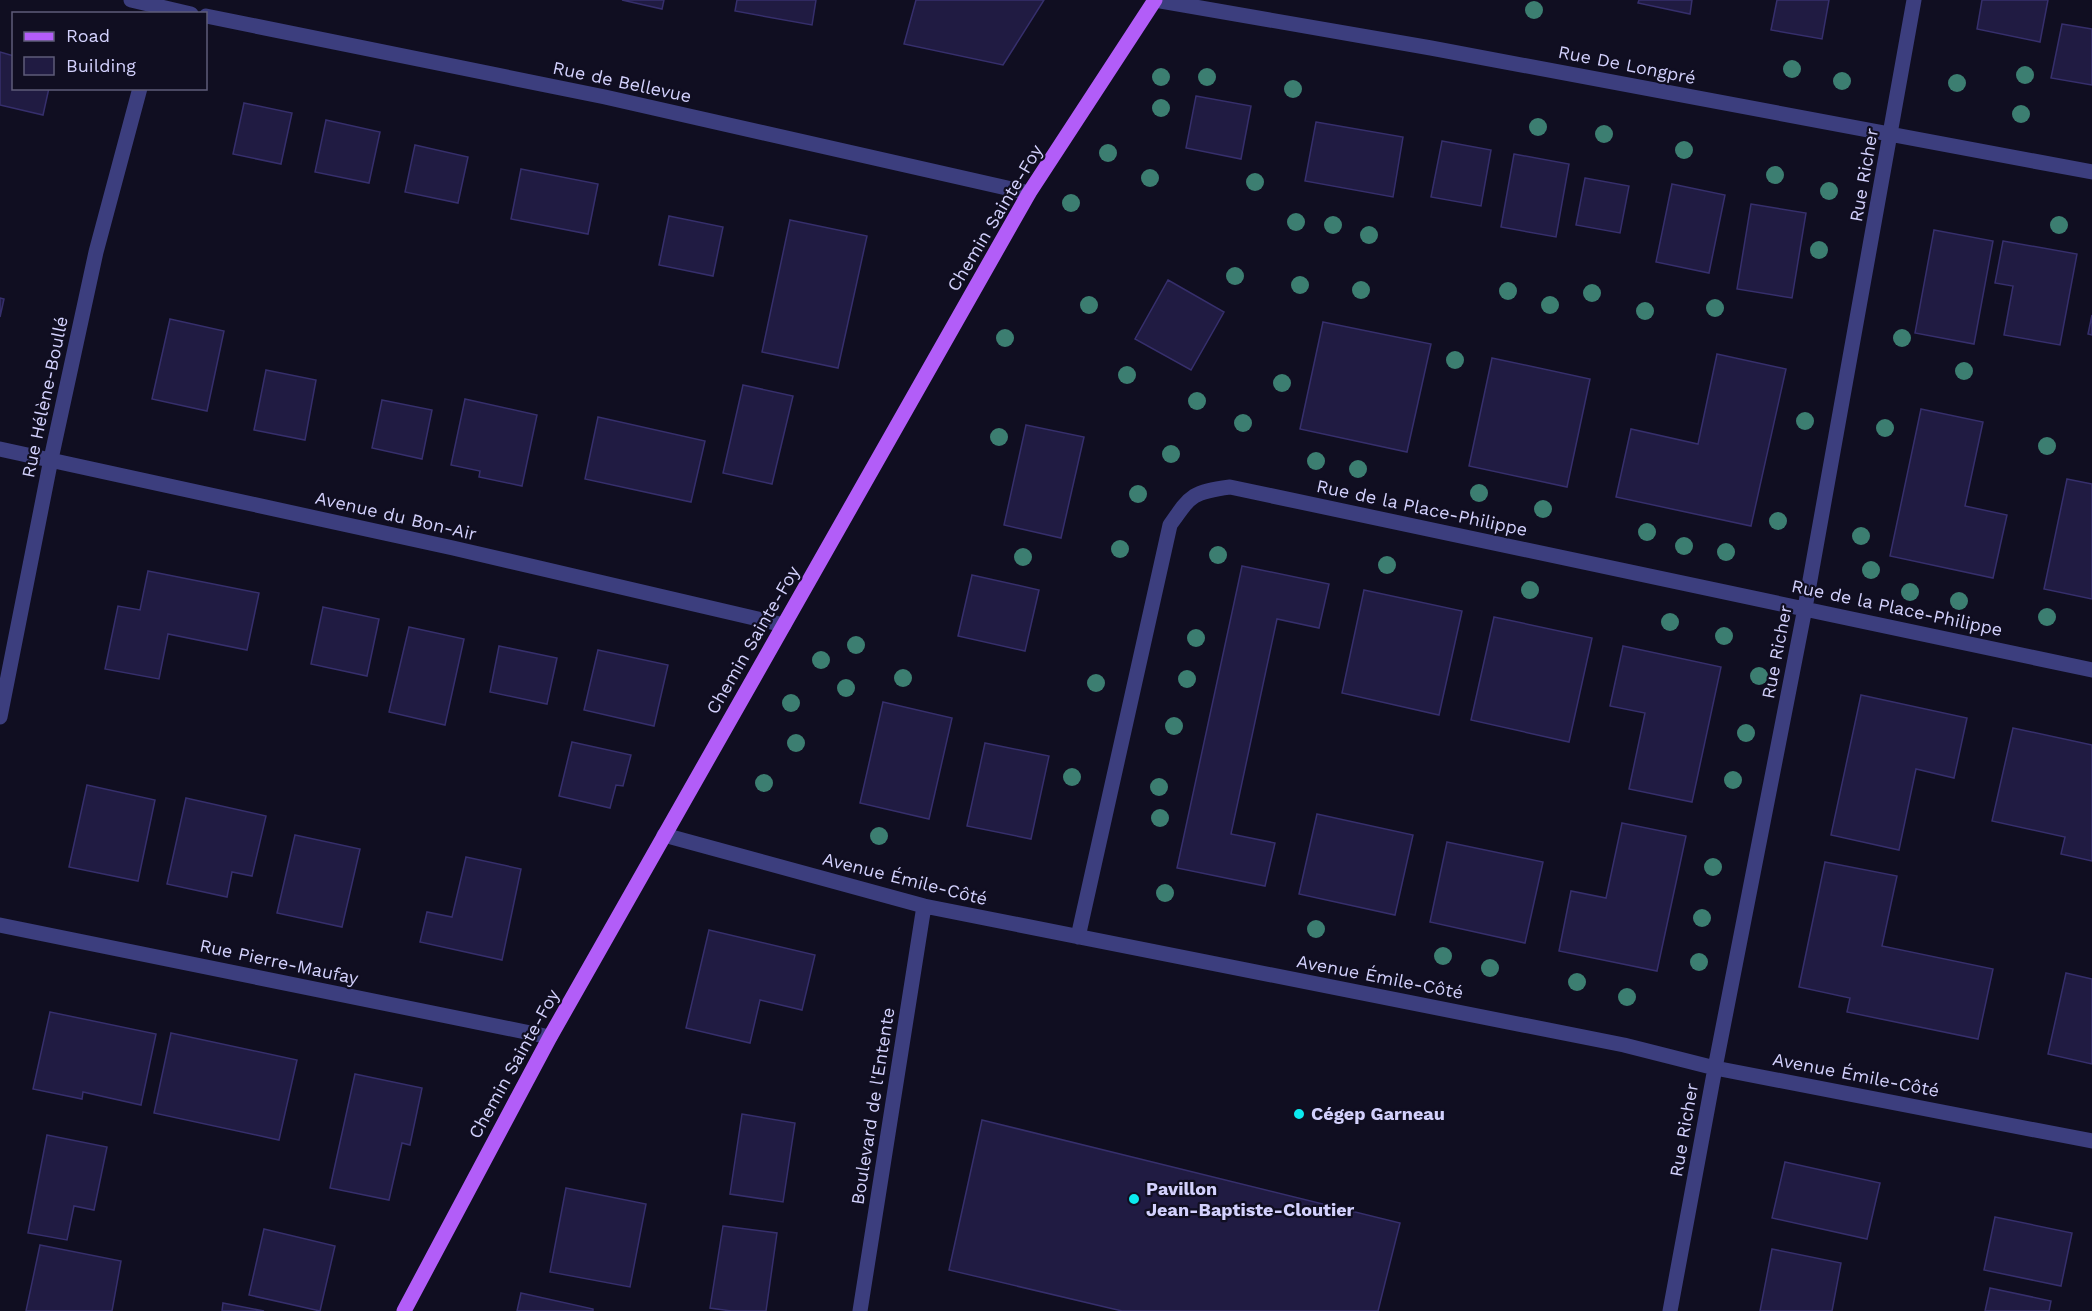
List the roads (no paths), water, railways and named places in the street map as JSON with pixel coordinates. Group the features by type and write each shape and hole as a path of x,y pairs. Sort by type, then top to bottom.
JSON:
{"main road":[{"name":"Chemin Sainte-Foy","path":"404,1311 550,1038 1029,193 1155,0"}],"street":[{"path":"131,0 182,12"},
{"name":"Rue De Longpré","path":"1155,0 1431,48 2092,172"},
{"name":"Rue Richer","path":"1671,1311 1715,1068 1805,608 1914,0"},
{"name":"Rue de Bellevue","path":"207,16 604,97 1029,193"},
{"name":"Rue Hélène-Boullé","path":"0,717 51,459 96,252 139,90"},
{"name":"Avenue du Bon-Air","path":"0,449 453,548 783,625"},
{"name":"Rue de la Place-Philippe","path":"1078,937 1170,525 1188,499 1206,490 1230,488 2092,669"},
{"name":"Avenue Émile-Côté","path":"664,835 924,906 1624,1046 1715,1068 2092,1141"},
{"name":"Boulevard de l'Entente","path":"860,1311 924,906"},
{"name":"Rue Pierre-Maufay","path":"0,925 550,1038"}],"place":[{"name":"Cégep Garneau","path":"1299,1114"},
{"name":"Pavillon Jean-Baptiste-Cloutier","path":"1134,1199"}]}
